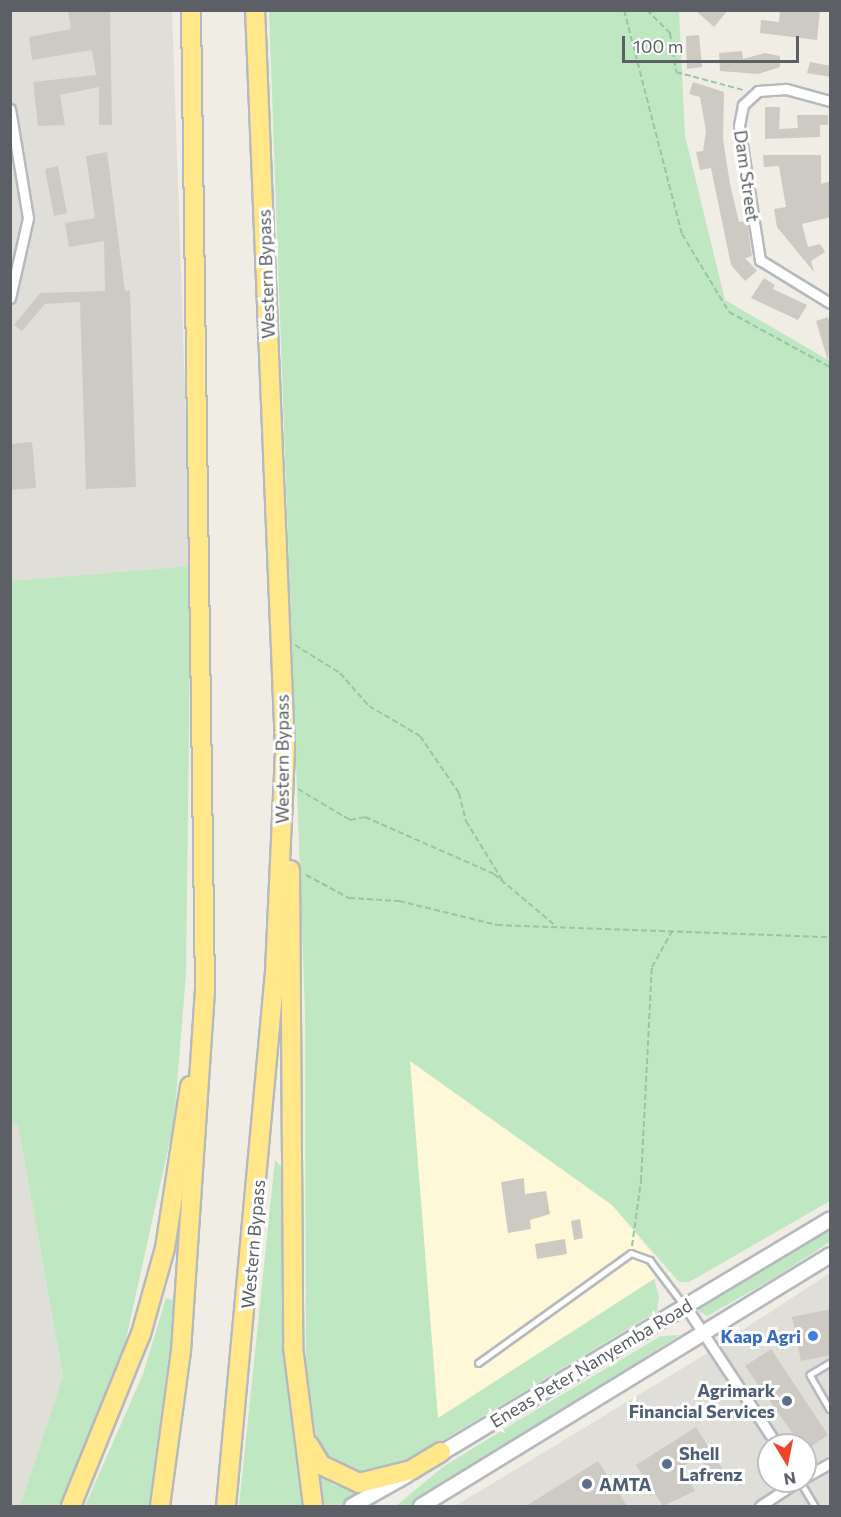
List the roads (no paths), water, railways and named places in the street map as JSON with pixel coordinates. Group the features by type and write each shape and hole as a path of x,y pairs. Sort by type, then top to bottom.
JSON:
{"highway":[{"path":"160,1506 182,1351 205,990 191,10"},
{"name":"Western Bypass","path":"226,1506 273,996 285,748 255,10"},
{"path":"285,748 290,867 293,1347 307,1442 312,1506"},
{"path":"71,1506 141,1334 165,1248 205,990"},
{"path":"307,1442 321,1464 359,1483 411,1470 441,1452"}],"main road":[{"name":"Eneas Peter Nanyemba Road","path":"352,1506 831,1219"},
{"name":"Eneas Peter Nanyemba Road","path":"421,1506 831,1255"}],"street":[{"name":"Dam Street","path":"831,101 786,89 754,93 743,105 739,126 758,254 765,267 831,303"},
{"path":"10,109 28,218 10,298"},
{"path":"686,1307 769,1433"},
{"path":"817,1471 831,1463"},
{"path":"760,1506 780,1493"}],"lane":[{"path":"478,1363 631,1253 650,1260 686,1307"},
{"path":"831,1363 810,1375 831,1409"},
{"path":"806,1493 814,1506"}],"place":[{"name":"Kaap Agri","path":"813,1336"},
{"name":"Agrimark Financial Services","path":"787,1401"},
{"name":"Shell Lafrenz","path":"667,1464"},
{"name":"AMTA","path":"587,1484"}]}
